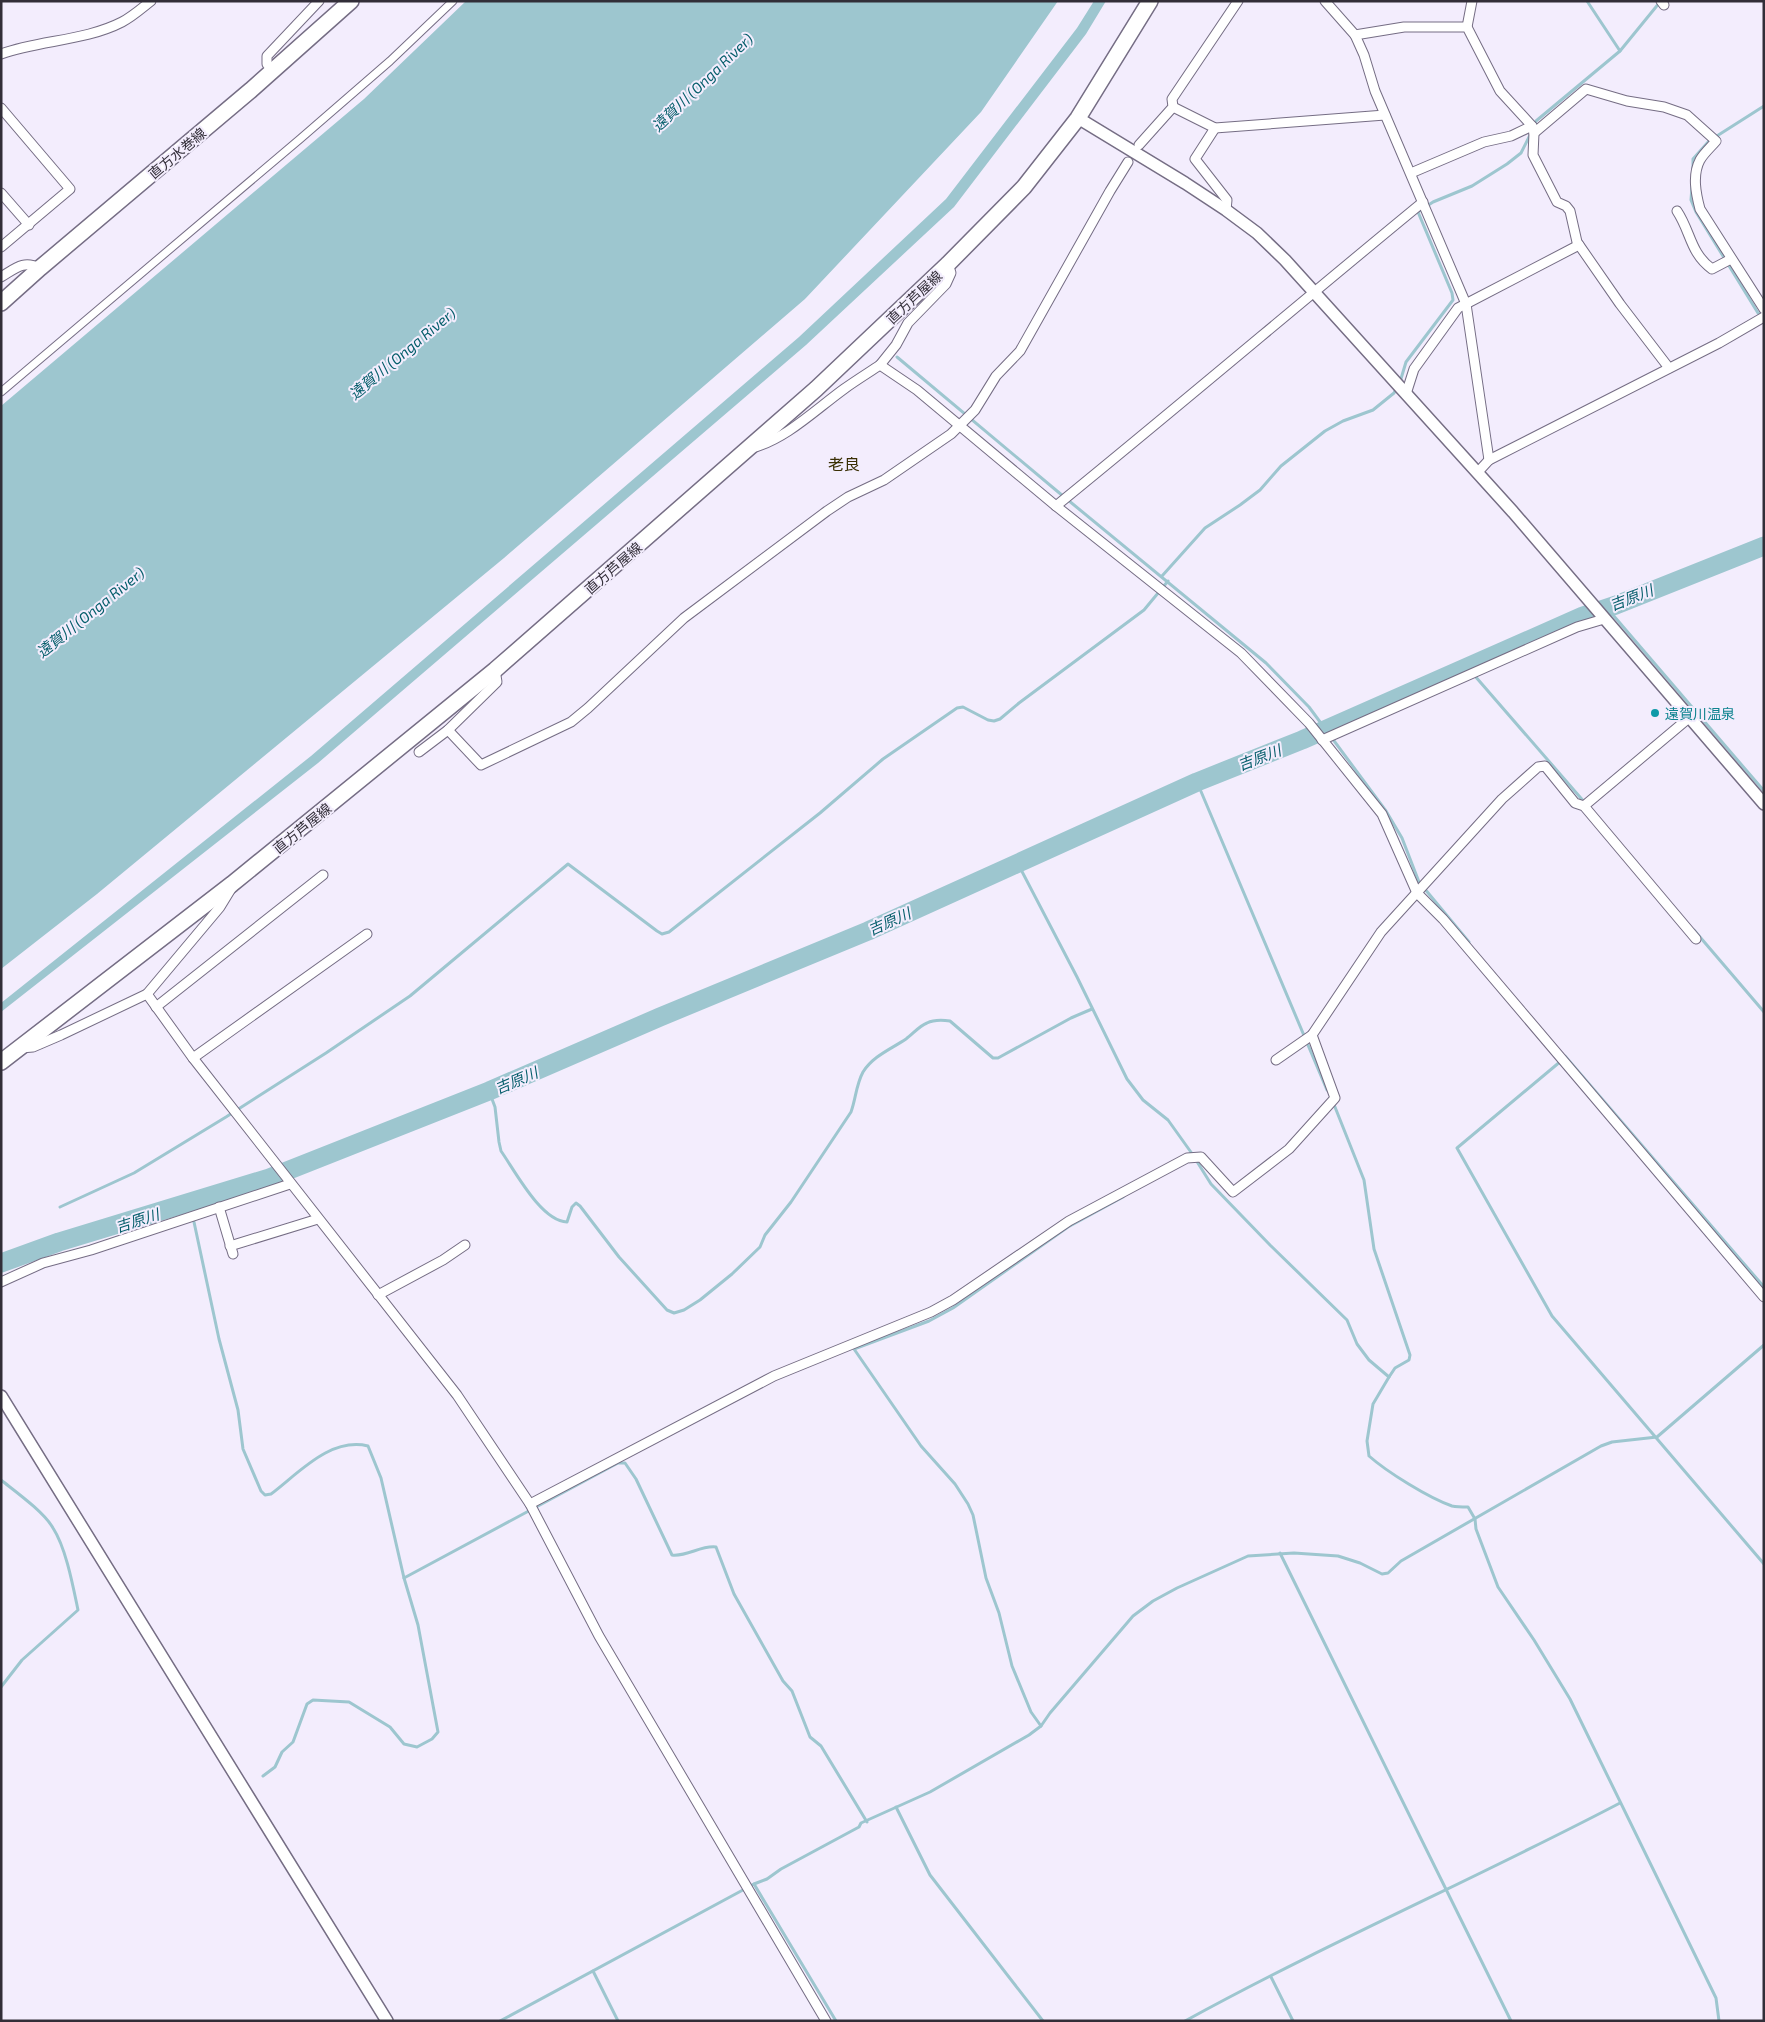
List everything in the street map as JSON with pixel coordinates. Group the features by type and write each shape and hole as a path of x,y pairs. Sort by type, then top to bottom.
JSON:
{"main road":[{"name":"直方水巻線","path":"1,303 273,71 351,1"},
{"name":"直方芦屋線","path":"2,1063 232,884 495,670 816,389 948,264 1024,187 1078,118 1150,1"}],"street":[{"path":"1,54 16,48 100,31 123,22 151,1"},
{"path":"273,71 267,64 267,56 319,1"},
{"path":"1,392 300,139 390,61 454,1"},
{"path":"1139,145 1173,107 1172,99 1238,1"},
{"path":"1325,1 1355,36 1364,55 1375,91 1466,304 1489,460"},
{"path":"1472,1 1467,26 1500,91 1533,130 1533,155 1557,202 1566,206 1570,211 1579,245 1620,304 1670,368"},
{"path":"1355,36 1404,27 1467,26"},
{"path":"1411,173 1484,142 1533,130 1586,89 1627,101 1664,107 1687,115 1716,141 1700,161 1695,191 1700,209 1764,309"},
{"path":"1173,107 1215,128 1385,115"},
{"path":"1,108 70,189 1,247"},
{"path":"1078,118 1185,183 1257,233 1315,292 1478,472 1764,804"},
{"path":"1215,128 1196,159 1227,200 1226,210"},
{"path":"448,730 481,765 571,722 684,618 827,511 848,497 884,480 961,426 975,410 996,376 1020,351 1128,162"},
{"path":"1,193 29,225"},
{"path":"1056,506 1423,202"},
{"path":"1677,211 1683,219 1693,248 1702,262 1712,269 1731,259"},
{"path":"1406,394 1414,369 1458,308 1579,245"},
{"path":"1,277 22,265 30,263 40,268"},
{"path":"749,449 764,445 807,418 844,389 880,365 896,345 908,323 946,284 951,273 948,264"},
{"path":"1478,472 1489,460 1670,368 1764,317"},
{"path":"880,365 917,390 1056,506 1241,654 1309,723 1382,814 1417,893 1443,919 1764,1297"},
{"path":"1322,740 1577,627 1604,619"},
{"path":"419,752 448,730 497,682 495,670"},
{"path":"1584,806 1690,717"},
{"path":"1276,1060 1312,1035 1381,932 1502,799 1538,767 1545,766 1575,803 1584,806 1696,939"},
{"path":"156,1007 323,875"},
{"path":"20,1048 33,1047 61,1036 147,994 220,906 231,890 232,884"},
{"path":"193,1058 367,934"},
{"path":"147,994 193,1058 290,1184 457,1395 530,1504 599,1636 826,2021"},
{"path":"530,1504 774,1376 946,1304 1040,1243 1070,1221 1188,1158 1201,1157 1233,1192 1289,1149 1335,1098 1312,1035"},
{"path":"1,1282 43,1263 91,1250 290,1184"},
{"path":"218,1207 232,1250 318,1219"},
{"path":"378,1295 443,1260 465,1245"},
{"path":"1,1396 387,2021"}],"water":[{"name":"遠賀川 (Onga River)","path":"466,1 1058,1 981,112 805,299 504,558 97,894 1,969 1,406 364,99"},
{"path":"1094,1 1106,1 1086,34 954,207 806,345 318,763 1,1012 1,1003 311,756 799,337 946,199 1077,28"}],"waterway":[{"path":"1587,1 1620,51"},
{"path":"1534,126 1536,121 1620,51 1660,2"},
{"path":"1693,170 1693,159 1709,141 1764,106"},
{"path":"1400,382 1406,362 1453,300 1452,293 1418,212 1433,202 1472,186 1507,164 1521,153 1530,135"},
{"path":"1692,186 1691,200 1696,212 1758,313 1762,316"},
{"path":"897,357 1266,663 1309,707 1386,811 1402,838 1419,882 1469,942"},
{"path":"1162,576 1205,528 1260,490 1281,466 1325,431 1343,421 1373,410 1394,393 1397,387"},
{"name":"吉原川","path":"1,1263 59,1242 269,1178 489,1091 660,1017 868,931 1197,782 1302,740 1583,616 1616,605 1764,546"},
{"path":"60,1207 134,1173 326,1053 410,996 568,864 657,931 662,934 669,932 820,813 883,759 957,708 963,707 988,720 1000,719 1144,610 1168,581"},
{"path":"1607,608 1764,791"},
{"path":"1468,668 1586,804"},
{"path":"1197,782 1327,1090"},
{"path":"1017,862 1077,977 1127,1079 1143,1100 1168,1120 1193,1155"},
{"path":"1694,930 1764,1012"},
{"path":"489,1091 495,1107 501,1151 538,1204 557,1219 567,1222 572,1207 576,1203 580,1206 619,1257 667,1310 674,1313 684,1310 700,1300 732,1274 760,1247 765,1235 791,1202 851,1112 863,1072 877,1057 906,1039 924,1024 941,1020 950,1021 993,1058 998,1058 1071,1018 1092,1009"},
{"path":"1565,1056 1764,1287"},
{"path":"1561,1061 1457,1148 1552,1316 1764,1564"},
{"path":"1333,1102 1364,1180 1374,1249 1410,1355 1409,1360 1395,1368 1389,1377"},
{"path":"1196,1160 1211,1184 1347,1320 1357,1344 1369,1360 1389,1377 1373,1404 1367,1441 1369,1456 1420,1491 1452,1506 1468,1507 1475,1519 1476,1529 1498,1587 1534,1640 1570,1699 1716,1998 1719,2021"},
{"path":"1041,1726 1031,1712 1012,1666 999,1613 986,1578 973,1515 968,1504 955,1484 921,1446 854,1349 929,1321 953,1308 1068,1227 1123,1197"},
{"path":"194,1222 219,1339 238,1410 243,1449 261,1491 265,1495 271,1494 304,1467 328,1452 354,1445 368,1446 381,1478 404,1578 418,1625 438,1732 432,1739 417,1747 404,1744 390,1727 349,1702 313,1700 307,1704 293,1742 282,1752 275,1767 263,1776"},
{"path":"500,2021 754,1884 767,1879 781,1869 859,1827 861,1823 930,1792 1029,1735 1041,1726 1133,1616 1153,1601 1177,1588 1248,1556 1294,1553 1338,1556 1360,1563 1382,1574 1388,1573 1401,1561 1601,1446 1612,1442 1657,1437 1764,1345"},
{"path":"404,1578 618,1463 625,1463 636,1479 672,1555 716,1547 734,1594 783,1681 792,1691 810,1737 821,1746 867,1822"},
{"path":"1,1480 37,1509 58,1536 65,1556 78,1610 22,1660 1,1687"},
{"path":"1280,1553 1511,2021"},
{"path":"1185,2021 1239,1992 1620,1803"},
{"path":"896,1807 930,1875 1043,2021"},
{"path":"754,1884 836,2021"},
{"path":"593,1971 618,2021"},
{"path":"1271,1977 1293,2021"}],"place":[{"name":"遠賀川温泉","path":"1655,713"}],"district":[{"name":"老良","path":"844,463"}]}
